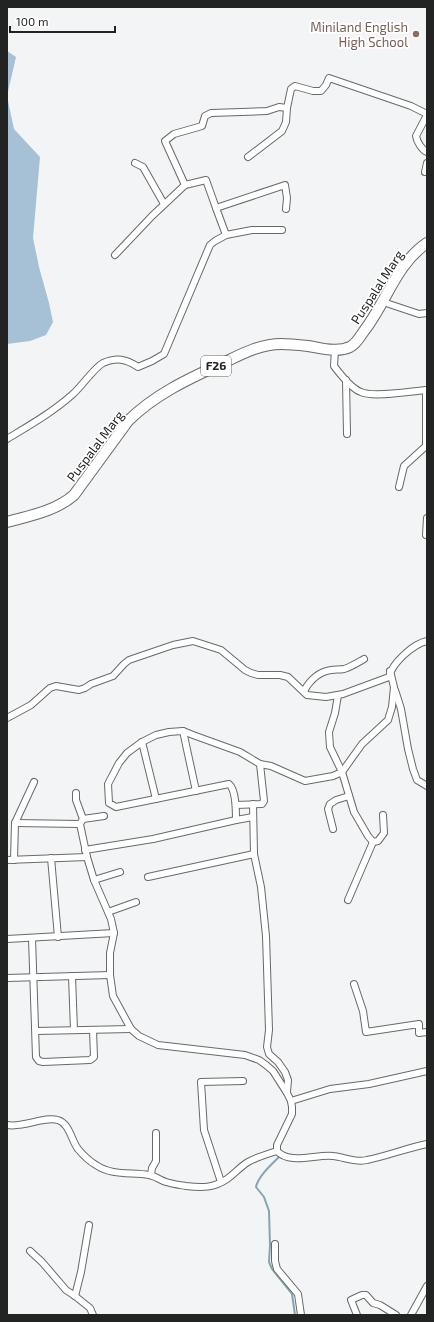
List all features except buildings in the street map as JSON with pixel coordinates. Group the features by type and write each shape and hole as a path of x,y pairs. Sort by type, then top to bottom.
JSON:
{"main road":[{"name":"Puspalal Marg","path":"7,522 57,507 66,502 74,495 128,421 137,412 162,395 199,374 255,348 267,345 280,344 335,350 350,347 368,327 404,266 415,253 427,243"}],"street":[{"path":"248,157 282,131 286,122 291,89 295,86 313,91 321,91 329,78 411,106 427,114 416,136 417,140 426,152 427,162 425,172"},
{"path":"185,185 165,141 174,134 202,126 205,116 212,113 268,111 279,107 287,108"},
{"path":"135,163 143,167 164,204"},
{"path":"115,255 164,204 185,185 206,180 226,235"},
{"path":"216,208 285,185 287,198 286,209"},
{"path":"7,439 74,394 102,364 115,360 128,361 138,367 152,362 164,354 210,245 215,241 226,235 252,230 282,230"},
{"path":"383,302 420,314 427,313"},
{"path":"335,350 334,366 346,380 361,392 378,394 426,390 426,446 404,466 399,487"},
{"path":"346,380 347,434"},
{"path":"420,517 427,518 426,535"},
{"path":"7,718 32,705 50,688 56,686 79,690 113,676 129,660 174,645 193,641 222,650 245,670 251,673 258,675 280,675 288,678 307,695 326,697 338,695 389,677 390,671 402,656 414,647 427,641"},
{"path":"304,691 309,682 315,676 331,670 349,667 364,659"},
{"path":"390,671 401,709 413,770 417,780 427,786"},
{"path":"236,820 236,805 232,788 229,784 116,807 110,803 108,784 119,763 127,753 142,742 156,735 183,731 240,752 260,764 271,766 305,781 333,776 342,772 362,744 388,720 392,707 394,687"},
{"path":"338,695 329,732 330,747 342,772 354,812 373,842"},
{"path":"183,731 196,791"},
{"path":"142,742 156,799"},
{"path":"236,805 262,804 264,802 260,764"},
{"path":"14,860 15,823 34,782"},
{"path":"76,793 76,800 82,822 85,850 94,880 111,919 114,933 110,953 110,975 113,996 131,1030 139,1036 158,1045 253,1057 273,1071 287,1092 291,1101 292,1114 277,1145 277,1151 281,1155 303,1159 319,1156 334,1156 366,1161 427,1144"},
{"path":"333,829 328,809 330,804 336,800 349,796"},
{"path":"253,804 254,854 266,936 269,1030 267,1047 268,1054 278,1062 285,1072 288,1080 287,1092"},
{"path":"348,900 373,842 378,841 384,833 383,815"},
{"path":"15,823 82,822 104,816"},
{"path":"85,850 153,839 253,817"},
{"path":"148,878 254,854"},
{"path":"7,860 87,857"},
{"path":"51,858 58,937"},
{"path":"94,880 120,872"},
{"path":"108,912 136,902"},
{"path":"7,939 114,933"},
{"path":"32,938 36,1058 43,1062 89,1061 92,1059 94,1054 93,1030"},
{"path":"7,978 110,975"},
{"path":"72,976 74,1030"},
{"path":"354,984 364,1011 366,1032 419,1024 420,1033 427,1032"},
{"path":"36,1031 131,1030"},
{"path":"291,1101 330,1089 369,1084 427,1071"},
{"path":"221,1182 204,1130 201,1082 243,1081"},
{"path":"7,1125 25,1125 52,1119 62,1122 68,1128 78,1149 95,1165 103,1170 114,1173 151,1175 167,1182 186,1186 208,1187 217,1185 248,1162 277,1151"},
{"path":"151,1175 152,1168 156,1161 156,1133"},
{"path":"75,1296 89,1226"},
{"path":"275,1244 275,1261 277,1269 298,1294 301,1315"},
{"path":"30,1251 42,1262 66,1290 90,1308 93,1315"},
{"path":"411,1315 427,1286"},
{"path":"357,1315 351,1300 362,1295 366,1295 373,1303 380,1305 396,1315"}],"shaded area":[{"path":"7,51 16,57 7,96"},
{"path":"7,96 14,129 40,157 33,238 53,322 46,335 30,341 7,344"}],"waterway":[{"path":"281,1155 263,1174 256,1187 264,1197 269,1211 269,1262 272,1269 292,1294 295,1315"}],"place":[{"name":"Miniland English High School","path":"416,34"}]}
